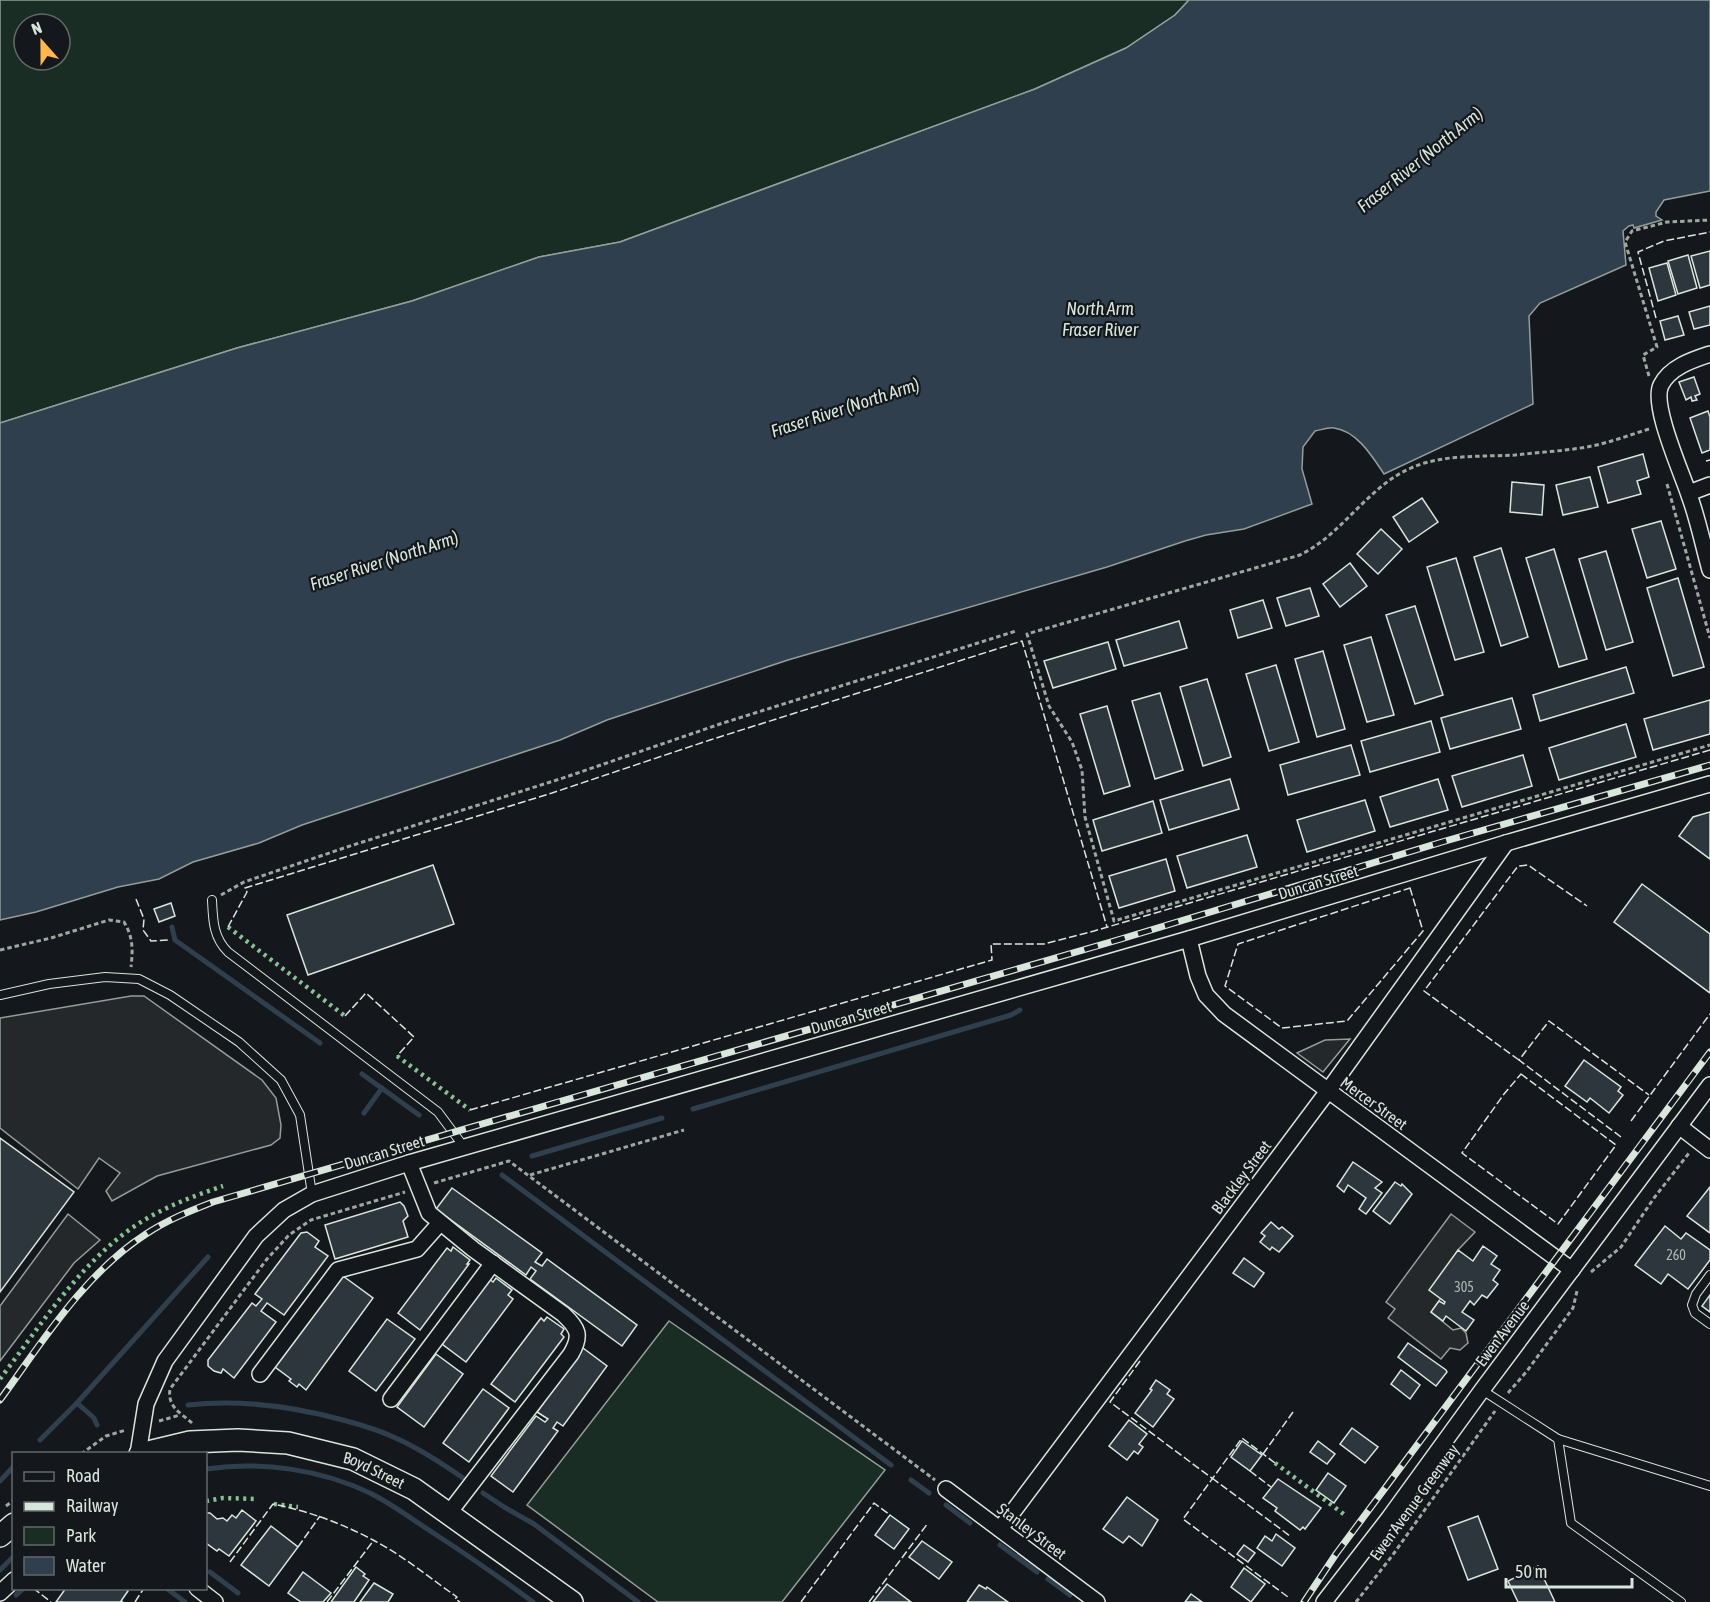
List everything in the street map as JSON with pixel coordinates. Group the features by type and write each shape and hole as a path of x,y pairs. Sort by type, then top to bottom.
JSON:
{"main road":[{"name":"Boyd Street","path":"146,1452 174,1444 209,1440 265,1441 288,1443 331,1453 375,1468 414,1489 572,1602"},
{"path":"0,1536 12,1526"}],"street":[{"path":"1710,354 1678,367 1656,385 1660,409 1689,494 1710,570"},
{"path":"1689,494 1710,485"},
{"name":"Duncan Street","path":"139,1452 146,1404 165,1361 256,1236 284,1210 312,1194 409,1163 1189,939 1710,784"},
{"name":"Blackley Street","path":"1000,1529 1328,1091 1506,843"},
{"name":"Mercer Street","path":"1189,939 1198,976 1206,995 1224,1014 1579,1277"},
{"name":"Ewen Avenue","path":"1324,1602 1389,1518 1482,1390 1579,1277 1679,1126 1710,1085"},
{"path":"1679,1126 1710,1150"},
{"path":"409,1163 429,1213 563,1314 573,1324 578,1335 578,1342 571,1354 449,1513"},
{"path":"260,1374 338,1270 417,1249 440,1223"},
{"path":"391,1399 493,1263"},
{"name":"Stanley Street","path":"946,1489 1097,1602"},
{"path":"0,1593 12,1582"},
{"path":"200,1590 215,1602"}],"lane":[{"path":"212,900 214,928 221,945 228,952 438,1112 464,1147"},
{"path":"0,995 49,984 105,977 139,980 170,995 239,1042 281,1080 300,1115 312,1194"},
{"path":"1710,1275 1695,1294 1692,1305 1695,1313 1710,1324"},
{"path":"1482,1390 1558,1439 1710,1486"},
{"path":"1558,1439 1571,1523 1681,1602"}],"path":[{"path":"1656,385 1642,355 1657,347 1625,242 1632,231 1668,222 1710,220"},
{"path":"1651,429 1592,446 1438,460 1410,468 1382,486 1329,536 1300,555 1028,634 1049,706 1072,742 1082,770 1085,817 1114,921 1710,745"},
{"path":"1665,479 1710,638"},
{"path":"212,900 244,882 347,847 566,777 723,723 1016,631"},
{"path":"0,950 109,920 124,922 131,934 133,949 129,979"},
{"path":"529,1176 684,1130"},
{"path":"1510,1389 1527,1371 1573,1308 1579,1277 1621,1247 1654,1198 1692,1149"},
{"path":"187,1418 174,1408 169,1395 170,1389 267,1258 289,1235 311,1220 509,1161 946,1489"},
{"name":"Ewen Avenue Greenway","path":"1356,1602 1392,1556 1491,1416"},
{"path":"84,1452 106,1436"}],"green space":[{"path":"0,0 1189,0 1175,15 1126,48 1035,89 620,242 539,257 412,301 237,348 0,423"},
{"path":"669,1321 885,1470 782,1602 658,1602 527,1505"}],"shaded area":[{"path":"131,996 144,996 262,1080 276,1098 281,1125 280,1138 271,1145 157,1176 112,1201 106,1191 120,1173 99,1158 78,1189 0,1128 0,1018"},
{"path":"1350,1039 1323,1072 1297,1053 1325,1040"},
{"path":"68,1214 100,1240 74,1263 0,1361 0,1306"},
{"path":"1451,1214 1475,1232 1458,1250 1441,1298 1431,1312 1453,1330 1461,1328 1466,1333 1468,1343 1460,1350 1450,1348 1441,1359 1388,1318 1395,1309 1386,1302"}],"water":[{"name":"North Arm Fraser River","path":"1189,0 1710,0 1710,191 1664,200 1656,212 1656,216 1662,220 1634,228 1633,225 1629,226 1623,231 1626,265 1540,303 1529,316 1533,404 1384,474 1363,445 1350,434 1332,428 1315,431 1303,447 1302,469 1312,504 1244,529 1185,541 1107,567 788,660 607,720 560,740 302,825 259,843 193,862 159,879 118,887 36,912 0,920 0,423 237,348 412,301 539,257 620,242 1035,89 1126,48 1175,15"}],"building":[{"path":"1710,251 1710,285 1700,288 1691,256"},
{"path":"1688,255 1697,288 1678,294 1668,261"},
{"path":"1667,263 1676,295 1658,301 1649,268"},
{"path":"1710,306 1710,325 1694,329 1689,312"},
{"path":"1678,316 1684,335 1665,340 1660,321"},
{"path":"1694,377 1700,394 1695,396 1697,400 1692,401 1691,397 1686,400 1679,382"},
{"path":"1708,411 1710,450 1702,453 1690,418"},
{"path":"1643,454 1649,477 1637,481 1641,494 1608,503 1598,467"},
{"path":"1590,477 1598,507 1563,515 1556,485"},
{"path":"1512,482 1544,485 1542,515 1510,512"},
{"path":"1422,498 1438,522 1409,542 1393,517"},
{"path":"1661,521 1676,569 1647,578 1632,529"},
{"path":"1381,529 1402,549 1378,574 1357,554"},
{"path":"1501,548 1528,637 1501,646 1474,557"},
{"path":"1554,549 1587,659 1559,667 1526,558"},
{"path":"1606,551 1633,642 1606,650 1579,559"},
{"path":"1456,558 1484,652 1455,660 1427,567"},
{"path":"1350,563 1367,586 1340,607 1323,584"},
{"path":"1678,578 1704,667 1673,676 1647,588"},
{"path":"1310,588 1319,616 1286,626 1277,598"},
{"path":"1263,600 1272,628 1238,638 1230,610"},
{"path":"1415,606 1443,695 1415,704 1386,615"},
{"path":"1179,621 1187,648 1124,666 1116,640"},
{"path":"1371,637 1394,715 1367,722 1344,645"},
{"path":"1108,642 1116,669 1053,688 1044,661"},
{"path":"1323,651 1345,729 1317,737 1295,659"},
{"path":"1276,665 1299,742 1269,751 1246,674"},
{"path":"1626,667 1634,693 1540,721 1533,695"},
{"path":"1207,679 1231,757 1203,766 1180,687"},
{"path":"1160,693 1183,770 1155,779 1132,701"},
{"path":"1512,698 1521,729 1450,749 1441,718"},
{"path":"1710,700 1710,734 1653,750 1644,719"},
{"path":"1107,706 1130,786 1104,794 1080,714"},
{"path":"1431,721 1440,752 1370,772 1361,741"},
{"path":"1626,724 1636,757 1559,780 1549,748"},
{"path":"1351,745 1360,775 1288,795 1280,765"},
{"path":"1523,755 1532,786 1462,807 1452,776"},
{"path":"1230,779 1239,809 1169,830 1160,800"},
{"path":"1438,779 1448,810 1390,827 1380,797"},
{"path":"1365,800 1375,831 1307,852 1297,820"},
{"path":"1153,801 1162,833 1102,851 1093,820"},
{"path":"1710,812 1710,859 1679,836 1693,817"},
{"path":"1247,835 1257,867 1187,888 1177,856"},
{"path":"1166,859 1175,891 1119,908 1109,876"},
{"path":"433,865 454,924 308,975 287,915"},
{"path":"1642,884 1710,934 1710,993 1614,922"},
{"path":"171,903 175,916 159,922 154,909"},
{"path":"1584,1060 1621,1087 1618,1091 1623,1095 1609,1113 1590,1098 1587,1102 1565,1086"},
{"path":"0,1138 74,1192 0,1292"},
{"path":"1353,1162 1382,1182 1375,1188 1382,1193 1366,1214 1359,1209 1366,1198 1348,1185 1344,1192 1337,1186"},
{"path":"1395,1182 1401,1186 1402,1184 1412,1194 1390,1224 1373,1211"},
{"path":"1710,1187 1710,1233 1687,1216"},
{"path":"452,1188 542,1253 535,1262 542,1266 547,1259 637,1325 622,1346 530,1279 536,1271 531,1267 526,1275 436,1209"},
{"path":"400,1202 408,1216 403,1221 408,1237 335,1259 325,1225"},
{"path":"1271,1222 1293,1236 1279,1252 1272,1247 1270,1250 1260,1242 1265,1236 1261,1233"},
{"path":"1665,1226 1681,1239 1686,1233 1710,1250 1710,1260 1688,1289 1668,1274 1661,1284 1635,1265"},
{"path":"307,1232 319,1241 315,1247 328,1256 284,1315 267,1303 261,1311 276,1322 234,1378 223,1369 221,1373 214,1371 208,1366 208,1360 252,1303 256,1306 262,1299 255,1294 301,1233"},
{"path":"1483,1246 1497,1256 1491,1264 1500,1270 1493,1280 1498,1284 1487,1298 1482,1295 1474,1305 1470,1301 1462,1312 1474,1320 1466,1331 1446,1316 1443,1321 1431,1312 1439,1301 1444,1304 1445,1302 1429,1290 1458,1250 1473,1261"},
{"path":"453,1247 470,1260 467,1264 469,1264 420,1330 398,1313 447,1248 451,1251"},
{"path":"1244,1258 1264,1273 1254,1287 1233,1273"},
{"path":"343,1276 373,1298 306,1390 299,1384 297,1387 289,1381 291,1379 275,1367"},
{"path":"496,1278 512,1290 508,1295 513,1299 466,1362 442,1344 489,1279 493,1282"},
{"path":"1710,1295 1710,1312 1702,1306"},
{"path":"547,1317 564,1329 561,1334 564,1337 515,1402 491,1384 541,1318 544,1321"},
{"path":"387,1319 415,1339 376,1391 349,1371"},
{"path":"1408,1343 1446,1370 1447,1372 1436,1386 1398,1357"},
{"path":"583,1348 607,1366 563,1426 557,1422 553,1428 558,1431 513,1492 491,1476 536,1416 545,1422 548,1419 537,1412"},
{"path":"436,1354 463,1374 424,1427 397,1407"},
{"path":"1401,1370 1420,1385 1410,1399 1391,1384"},
{"path":"1156,1380 1170,1390 1167,1394 1174,1399 1153,1427 1135,1413 1152,1390 1150,1389"},
{"path":"483,1389 509,1408 469,1462 443,1443"},
{"path":"1129,1420 1147,1434 1139,1444 1143,1447 1138,1454 1134,1451 1127,1460 1109,1446"},
{"path":"1352,1428 1378,1447 1365,1463 1340,1444"},
{"path":"1242,1441 1262,1455 1250,1471 1231,1457"},
{"path":"1318,1441 1335,1454 1327,1464 1310,1452"},
{"path":"1328,1473 1346,1486 1334,1503 1316,1490"},
{"path":"1278,1479 1321,1508 1305,1529 1303,1527 1300,1530 1275,1511 1277,1508 1263,1498"},
{"path":"1127,1497 1158,1520 1142,1546 1129,1536 1123,1543 1103,1529"},
{"path":"242,1510 256,1521 229,1556 207,1544 207,1513 217,1519 223,1518 227,1521 232,1515 236,1518"},
{"path":"890,1515 909,1529 894,1549 875,1535"},
{"path":"1478,1516 1498,1569 1468,1580 1448,1527"},
{"path":"271,1526 298,1547 269,1586 241,1565"},
{"path":"1276,1534 1295,1548 1282,1566 1257,1548 1265,1536 1272,1541"},
{"path":"922,1541 952,1562 939,1579 909,1557"},
{"path":"1244,1545 1255,1553 1248,1562 1237,1554"},
{"path":"1538,1566 1555,1602 1518,1602 1508,1581"},
{"path":"356,1567 369,1580 354,1602 331,1602"},
{"path":"1244,1568 1265,1584 1251,1602 1231,1587"},
{"path":"303,1572 331,1593 323,1602 301,1602 288,1593"},
{"path":"374,1583 393,1594 388,1602 360,1602"},
{"path":"887,1584 911,1602 873,1602"},
{"path":"979,1585 986,1589 987,1587 1008,1602 967,1602"},
{"path":"65,1590 128,1591 121,1601 123,1602 56,1602"},
{"path":"1191,1594 1202,1602 1185,1602"}],"waterway":[{"path":"172,927 175,940 320,1043"},
{"path":"693,1109 1011,1015 1020,1010"},
{"path":"362,1074 419,1115"},
{"path":"364,1113 382,1088"},
{"path":"532,1156 662,1118"},
{"path":"502,1175 891,1465"},
{"path":"40,1440 77,1403 208,1257"},
{"path":"77,1403 94,1418 97,1425"},
{"path":"188,1405 247,1403 304,1411 343,1420 372,1428 400,1440 463,1478"},
{"path":"207,1469 248,1466 290,1469 352,1485 397,1509 533,1602"},
{"path":"0,1481 12,1468"},
{"path":"911,1480 929,1493"},
{"path":"483,1493 534,1524 638,1602"},
{"path":"946,1505 970,1523"},
{"path":"1000,1545 1037,1572"},
{"path":"0,1570 12,1558"},
{"path":"210,1572 238,1593"},
{"path":"1048,1579 1070,1595"},
{"path":"16,1595 22,1590"},
{"path":"169,1590 185,1602"}],"railway":[{"path":"0,1400 66,1310 103,1269 124,1250 154,1229 213,1202 1121,939 1442,842 1710,765"},
{"path":"1304,1602 1336,1554 1710,1052"}],"hedge":[{"path":"228,927 345,1016"},
{"path":"397,1056 470,1110"},
{"path":"0,1379 69,1288 109,1246 131,1228 155,1214 223,1186"},
{"path":"1275,1463 1345,1515"},
{"path":"207,1501 223,1498 258,1499"},
{"path":"274,1504 298,1507"}],"fence":[{"path":"1656,318 1638,252 1664,241 1710,232"},
{"path":"1706,461 1710,460"},
{"path":"228,927 247,892 245,888 552,793 710,740 1022,641 1107,927"},
{"path":"470,1110 992,960 991,944 1044,944 1094,931 1710,750"},
{"path":"1519,1060 1424,991 1518,866 1528,865 1587,906"},
{"path":"1410,888 1423,931 1347,1021 1282,1028 1225,986 1238,944 1410,888"},
{"path":"136,899 144,919 143,930 151,941 168,940"},
{"path":"345,1016 366,993 414,1037 397,1056"},
{"path":"1631,1121 1710,1014"},
{"path":"1621,1137 1519,1060 1549,1021 1649,1095"},
{"path":"1521,1074 1616,1145 1558,1224 1462,1153 1521,1074"},
{"path":"1140,1361 1110,1402 1213,1479"},
{"path":"1263,1454 1293,1412"},
{"path":"1275,1463 1242,1438 1183,1519 1288,1597"},
{"path":"1250,1471 1271,1487"},
{"path":"1212,1478 1290,1536"},
{"path":"801,1602 874,1503 890,1515"},
{"path":"230,1562 273,1504 324,1518 373,1540 416,1567 457,1597 455,1599 460,1602"},
{"path":"298,1547 320,1516"},
{"path":"869,1602 928,1523"},
{"path":"327,1602 374,1540"},
{"path":"36,1590 51,1602"},
{"path":"135,1602 143,1590"}],"water label":[{"name":"Fraser River (North Arm)","path":"1420,160"},
{"name":"Fraser River (North Arm)","path":"845,408"},
{"name":"Fraser River (North Arm)","path":"384,561"}]}
